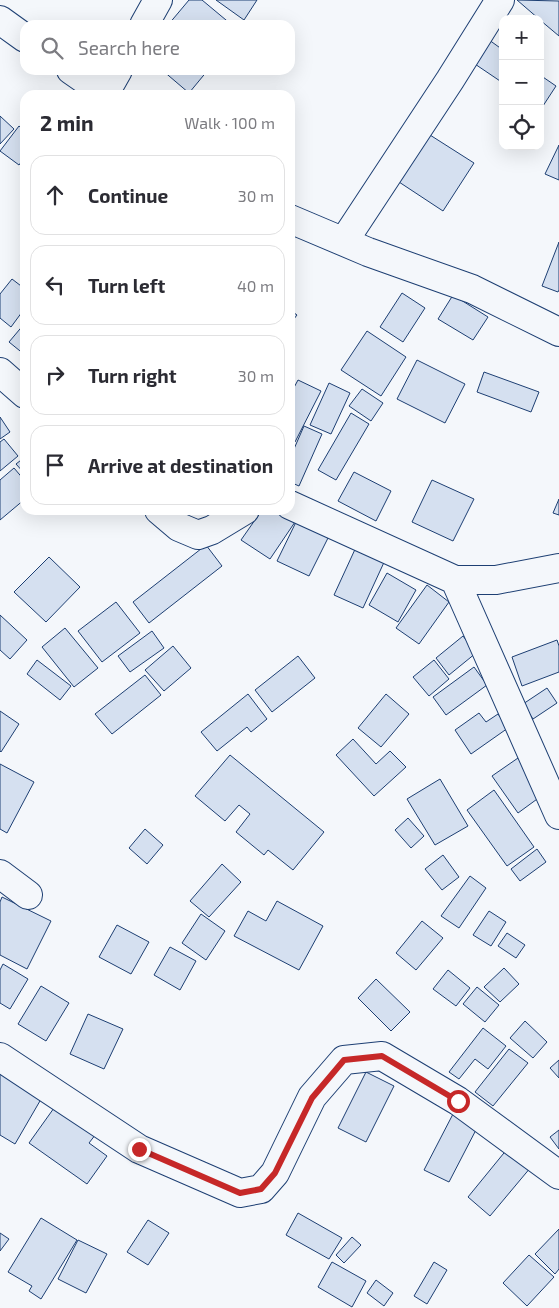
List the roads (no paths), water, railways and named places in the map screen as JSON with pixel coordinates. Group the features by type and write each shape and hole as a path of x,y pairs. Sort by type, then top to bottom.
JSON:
{"street":[{"path":"147,20 158,0"},
{"path":"344,241 500,0"},
{"path":"0,20 20,34"},
{"path":"78,75 100,90"},
{"path":"108,90 116,75"},
{"path":"295,221 368,252 472,289 559,332"},
{"path":"0,372 20,390"},
{"path":"295,507 455,580 496,580 559,568"},
{"path":"165,515 179,527 198,535 212,530 237,515"},
{"path":"455,580 559,816"},
{"path":"0,874 28,895"},
{"path":"0,1057 139,1149 240,1193 261,1189 275,1173 312,1098 344,1060 382,1056 458,1101 559,1176"}]}
